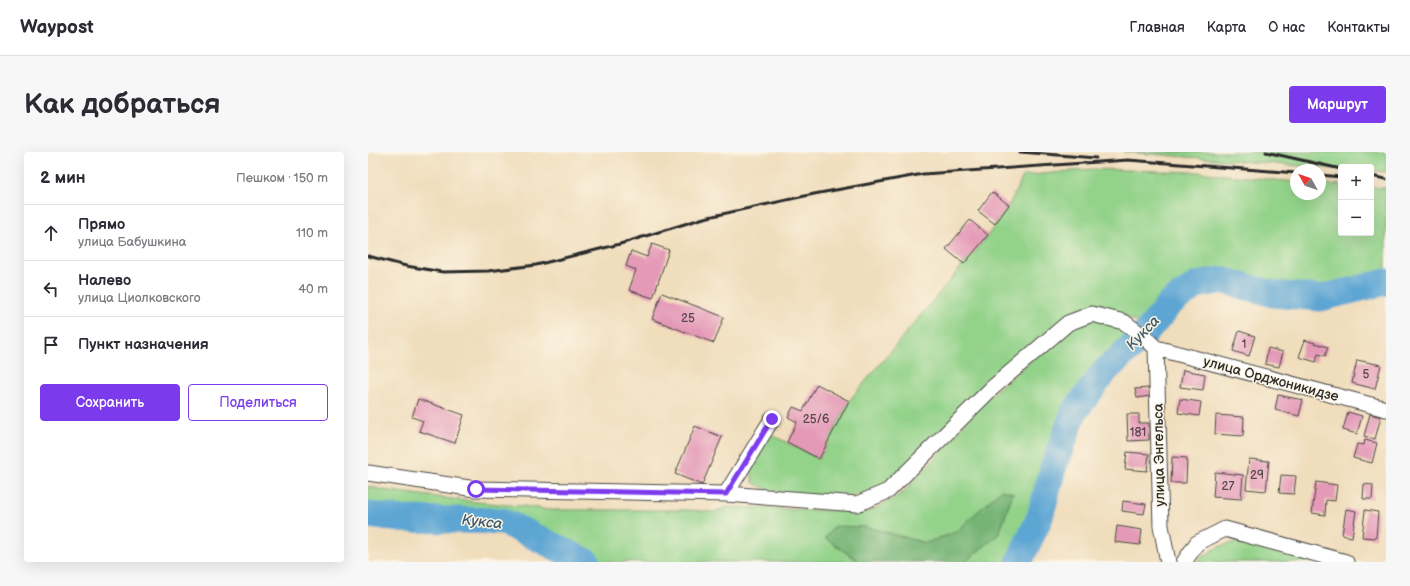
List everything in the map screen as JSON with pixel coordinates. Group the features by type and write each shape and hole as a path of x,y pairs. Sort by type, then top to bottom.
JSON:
{"street":[{"path":"368,473 476,489 726,494 857,504 888,491 991,389 1068,323 1092,314 1124,322 1156,348"},
{"name":"улица Орджоникидзе","path":"1156,348 1386,409"},
{"name":"улица Энгельса","path":"1156,348 1160,526 1168,562"},
{"path":"726,494 772,419"},
{"path":"1184,562 1197,542 1225,529 1346,562"}],"green space":[{"path":"1123,152 1386,152 1386,172 1374,171 1374,164 1338,164 1338,169 1326,168 1326,164 1290,165"},
{"path":"1092,169 1196,172 1290,181 1290,200 1326,200 1326,184 1338,185 1338,236 1374,236 1374,187 1386,188 1386,278 1322,293 1269,285 1243,273 1207,269 1181,280 1141,324 1100,306 1079,309 1057,325 883,486 857,496 792,495 766,489 753,483 750,465 770,434 819,459 849,401 988,235 1009,205 1023,176"},
{"path":"1093,319 1120,325 1127,342 1075,393 1062,420 1044,473 1034,518 1013,557 1007,562 965,562 999,534 1013,493 1001,490 956,532 926,543 866,527 826,539 860,562 599,562 509,518 402,511 368,507 368,486 383,490 548,510 686,510 714,512 727,507 868,512 903,493 947,445 982,402 1073,325"},
{"path":"1001,490 1013,493 999,534 965,562 860,562 825,538 835,526 866,527 926,543 956,532"},
{"path":"1243,540 1314,562 1197,562 1199,559 1218,547"}],"building":[{"path":"992,192 1009,205 995,224 978,211"},
{"path":"970,220 988,235 964,264 946,249"},
{"path":"652,244 669,250 653,298 629,290 636,270 626,266 631,251 647,257"},
{"path":"662,293 724,317 714,343 652,319"},
{"path":"1239,331 1255,336 1249,356 1233,351"},
{"path":"1305,340 1328,347 1325,356 1318,354 1316,362 1299,357"},
{"path":"1268,348 1283,352 1279,367 1265,364"},
{"path":"1357,360 1381,365 1375,389 1352,383"},
{"path":"1183,370 1205,374 1203,390 1180,387"},
{"path":"817,384 849,401 819,459 787,442 797,422 788,417 793,407 803,411"},
{"path":"1149,388 1150,396 1137,398 1135,389"},
{"path":"1278,395 1303,400 1299,416 1275,410"},
{"path":"418,399 464,415 455,443 419,431 423,421 412,417"},
{"path":"1180,399 1201,402 1199,416 1178,413"},
{"path":"1348,412 1362,416 1357,434 1343,430"},
{"path":"1127,414 1139,414 1139,423 1149,423 1149,440 1128,441"},
{"path":"1370,414 1381,417 1375,439 1364,436"},
{"path":"1216,415 1244,417 1243,436 1215,434"},
{"path":"695,426 722,437 702,485 675,474"},
{"path":"1365,440 1377,443 1372,463 1353,458 1357,444 1364,445"},
{"path":"1127,452 1149,454 1147,471 1125,469"},
{"path":"1172,457 1187,458 1186,483 1171,483"},
{"path":"1249,459 1269,461 1266,491 1246,489"},
{"path":"1215,472 1243,475 1241,499 1213,497"},
{"path":"1281,475 1296,476 1294,494 1279,493"},
{"path":"1316,482 1337,485 1335,501 1326,500 1325,515 1312,513"},
{"path":"1364,484 1373,485 1372,499 1363,499"},
{"path":"1123,501 1146,504 1144,514 1122,511"},
{"path":"1346,509 1356,511 1352,537 1342,535"},
{"path":"1365,510 1378,512 1376,538 1362,537"},
{"path":"1117,526 1142,530 1140,545 1115,542"}],"waterway":[{"name":"Кукса","path":"1019,562 1040,517 1053,468 1074,412 1106,370 1143,336 1170,303 1197,285 1222,280 1273,294 1321,298 1386,282"},
{"name":"Кукса","path":"368,515 402,519 502,521 587,562"}],"railway":[{"path":"1020,152 1096,158"},
{"path":"1266,152 1338,168"},
{"path":"368,256 406,266 443,272 488,271 536,265 620,244 704,218 814,194 923,174 1128,160 1290,173"},
{"path":"1326,176 1338,177"},
{"path":"1374,177 1386,179"}],"route":[{"path":"476,489 726,494 772,419"}]}
